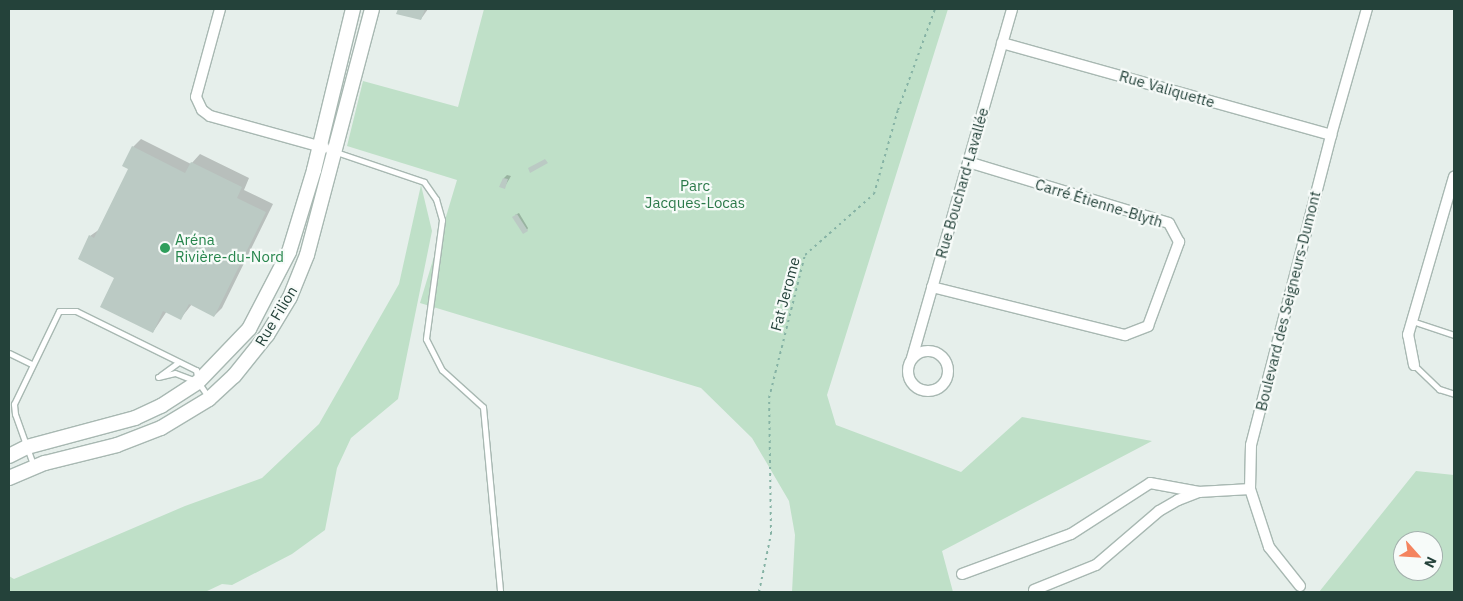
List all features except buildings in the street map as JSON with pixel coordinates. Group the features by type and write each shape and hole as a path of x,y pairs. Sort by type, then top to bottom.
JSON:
{"street":[{"path":"220,9 196,97 202,110 210,116 333,150"},
{"name":"Rue Filion","path":"9,456 27,447 135,418 198,382 249,329 270,293 289,252 319,146 352,9"},
{"name":"Rue Filion","path":"9,478 34,467 117,445 161,428 209,399 234,376 267,335 290,297 307,256 333,150 372,9"},
{"name":"Rue Bouchard-Lavallée","path":"912,358 924,351 943,358 948,370 944,384 934,391 915,388 908,377 912,358 932,286 1012,9"},
{"name":"Boulevard des Seigneurs-Dumont","path":"1300,586 1269,546 1250,489 1251,445 1331,135 1367,9"},
{"name":"Rue Valiquette","path":"1002,43 1331,135"},
{"name":"Carré Étienne-Blyth","path":"932,286 1125,335 1148,326 1179,242 1169,224 968,162"},
{"path":"1414,364 1408,335 1454,178"},
{"path":"962,574 1071,534 1150,483 1199,492 1250,489"},
{"path":"1034,590 1096,565 1159,511 1199,492"}],"lane":[{"path":"333,150 424,182 436,199 442,220 426,339 442,370 483,407 500,592"},
{"path":"34,467 14,404 59,311 66,309 196,370 198,382 209,399"},
{"path":"1412,321 1454,335"},
{"path":"9,353 32,364"},
{"path":"179,362 158,377 176,373 198,382"},
{"path":"1414,364 1439,389 1454,394"}],"path":[{"name":"Fat Jerome","path":"759,592 770,534 769,398 805,255 874,194 898,110 935,9"}],"green space":[{"name":"Parc Jacques-Locas","path":"484,9 948,9 827,395 836,425 961,472 1022,417 1152,441 942,551 953,592 792,592 795,535 789,501 752,438 701,388 420,303 457,180 347,146 363,81 458,107"},
{"path":"421,185 432,231 398,399 351,438 337,468 325,530 292,554 232,585 222,584 205,592 9,592 9,576 14,579 185,506 262,478 319,424 399,284"},
{"path":"1416,471 1454,475 1454,592 1319,592"}],"place":[{"name":"Aréna Rivière-du-Nord","path":"165,248"}]}
